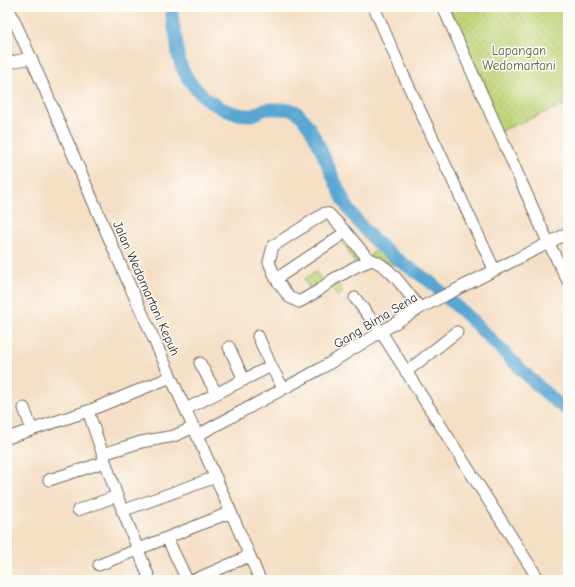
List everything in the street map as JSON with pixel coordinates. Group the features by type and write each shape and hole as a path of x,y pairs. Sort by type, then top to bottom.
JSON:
{"street":[{"path":"374,7 403,74 494,269"},
{"path":"445,7 548,242 568,281"},
{"name":"Jalan Wedomartani Kepuh","path":"8,10 32,58 260,580"},
{"path":"7,63 32,58"},
{"path":"369,260 332,280 318,292 298,302 289,297 276,279 270,262 271,248 325,213 329,214 369,260 378,262 387,270 420,308"},
{"path":"276,279 346,232"},
{"name":"Gang Bima Sena","path":"49,480 142,442 196,431 320,369 420,308 494,269 568,233"},
{"path":"355,298 381,332 539,580"},
{"path":"406,372 456,332"},
{"path":"258,336 271,366 283,388"},
{"path":"229,347 244,380"},
{"path":"200,363 216,393"},
{"path":"186,409 271,366"},
{"path":"7,438 88,411 171,377"},
{"path":"24,408 32,430"},
{"path":"88,411 122,511 150,580"},
{"path":"122,511 216,477"},
{"path":"78,510 117,496"},
{"path":"99,565 231,512"},
{"path":"167,538 187,580"},
{"path":"194,580 249,556"}],"green space":[{"name":"Lapangan Wedomartani","path":"448,7 568,7 568,103 498,132"},
{"path":"346,235 367,258 356,265 341,238"},
{"path":"379,248 395,263 378,271 368,257"},
{"path":"316,272 325,285 313,293 304,279"},
{"path":"336,278 343,293 337,296 329,283"}],"waterway":[{"path":"172,7 172,18 181,66 195,87 214,104 237,114 253,115 263,110 270,109 295,111 303,118 310,129 350,211 382,247 429,281 442,294"},
{"path":"449,300 479,327 537,385 568,411"}]}
